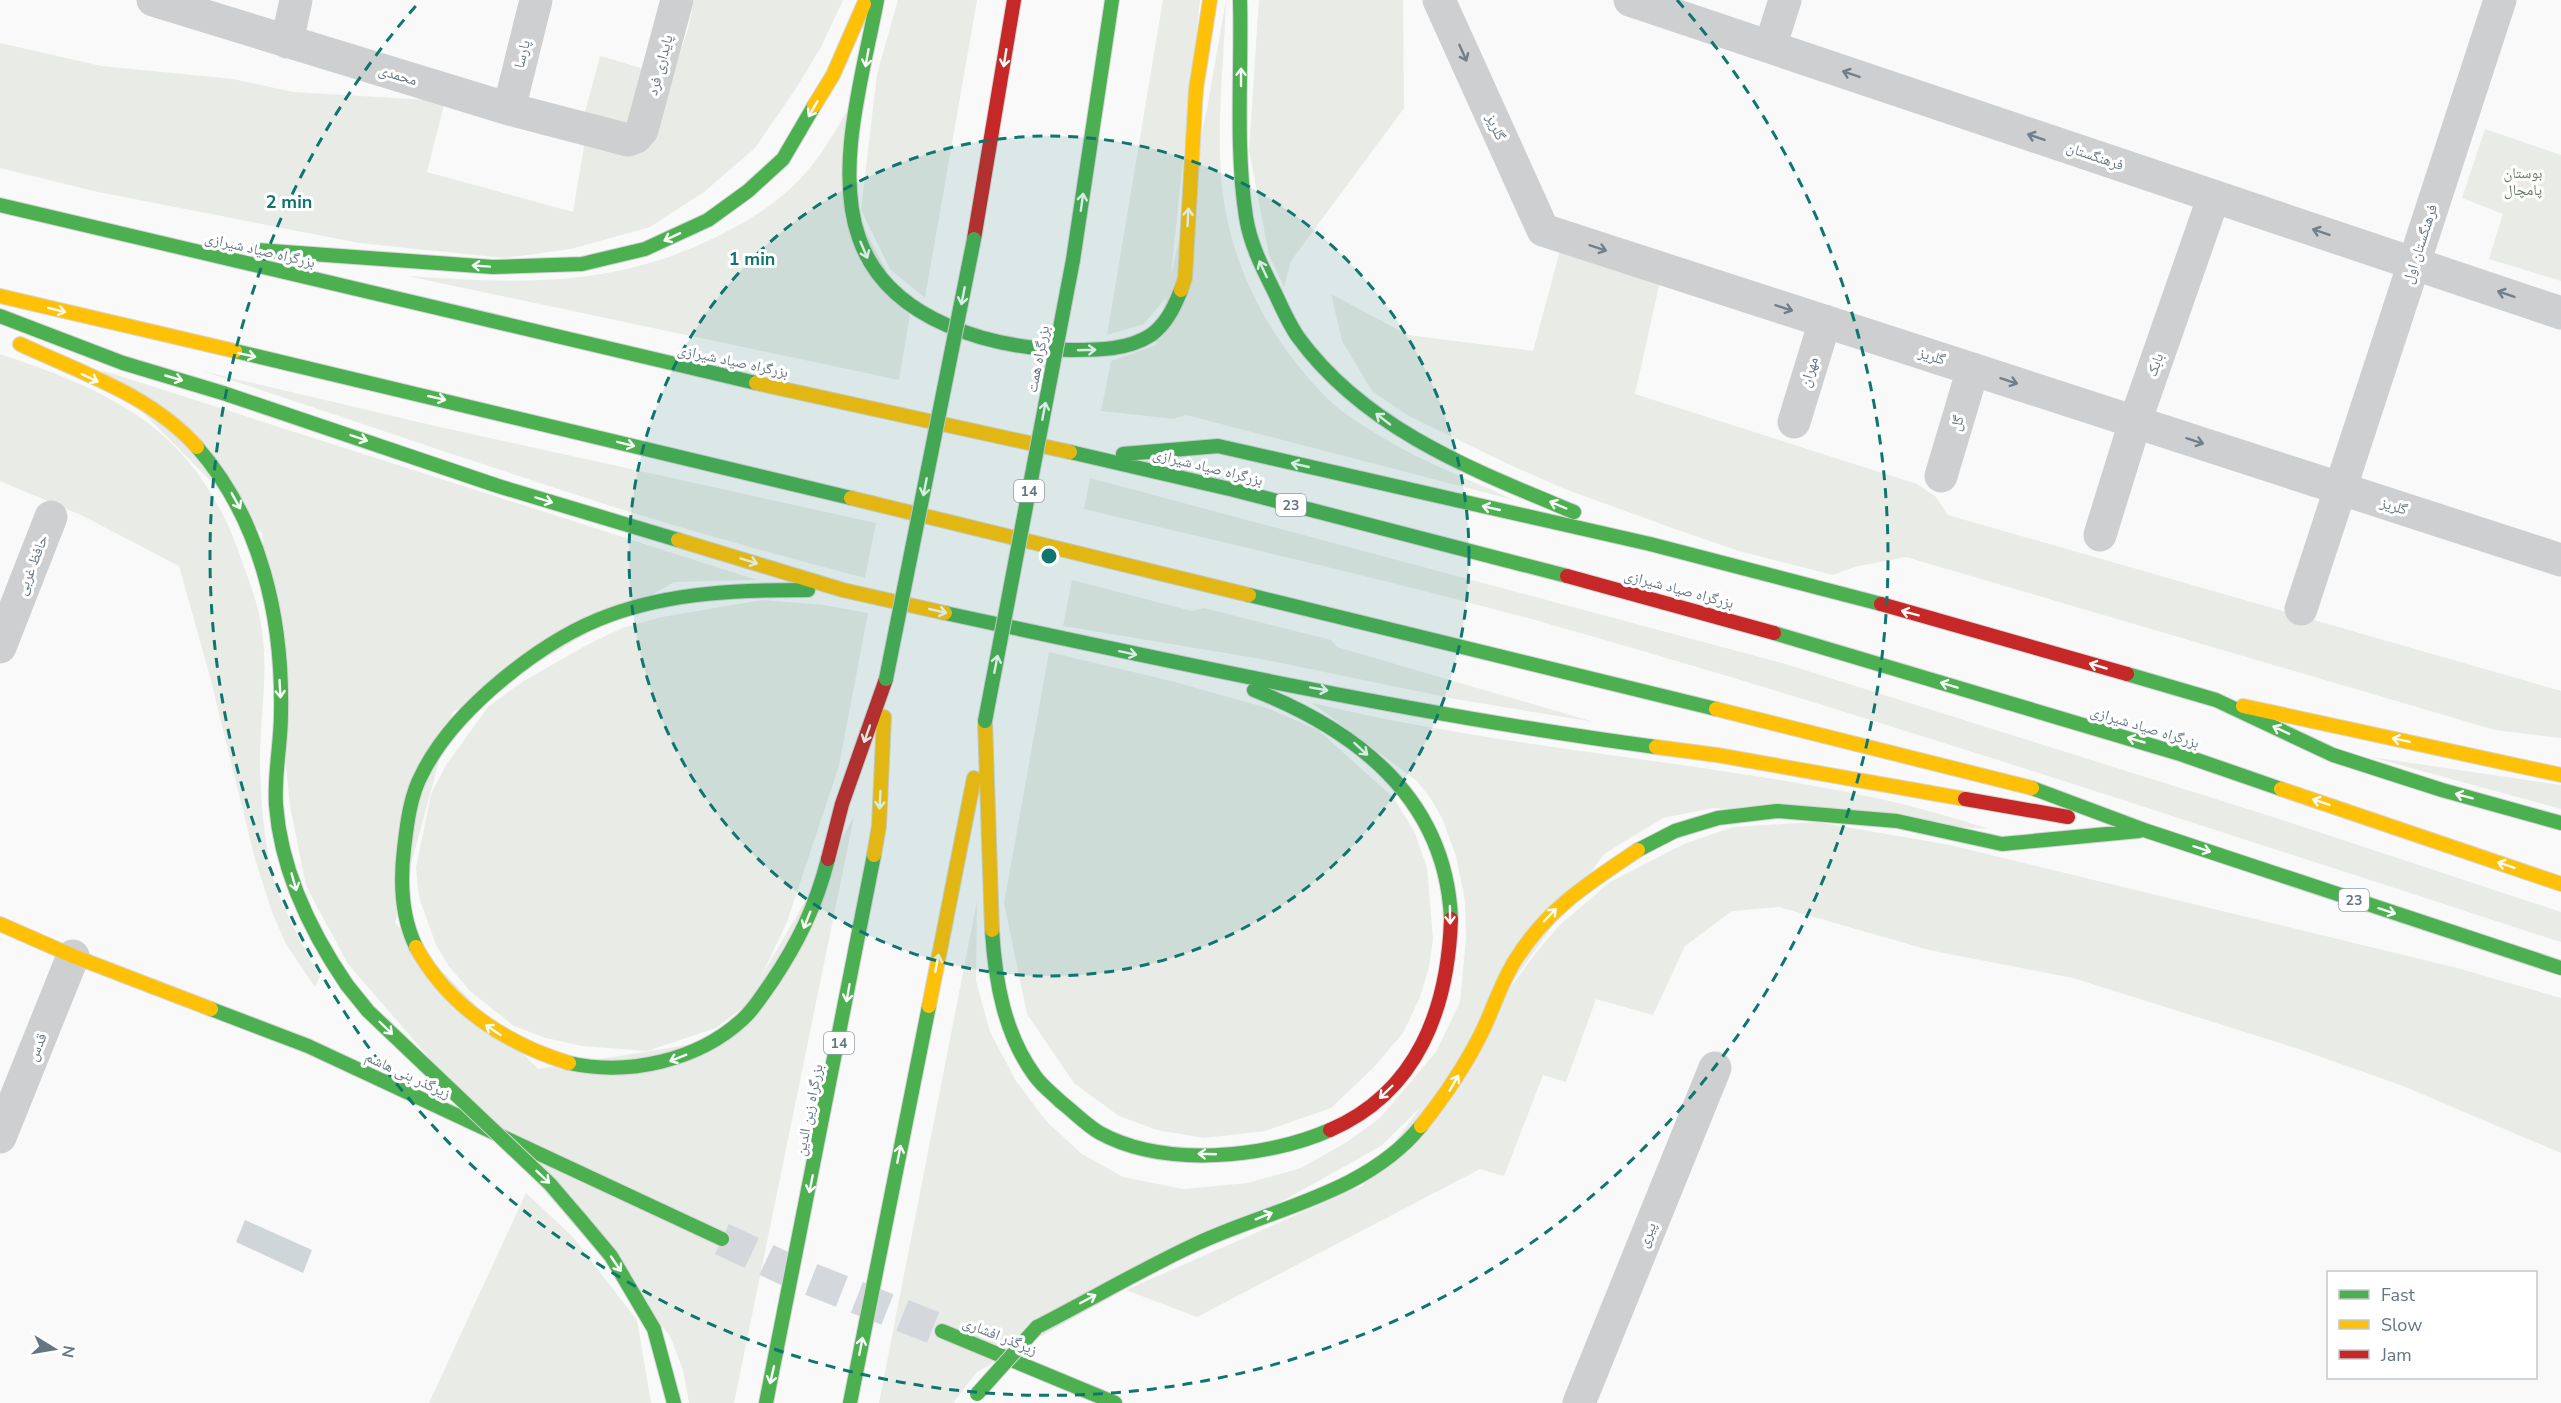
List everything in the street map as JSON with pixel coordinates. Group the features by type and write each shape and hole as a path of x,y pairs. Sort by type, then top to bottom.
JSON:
{"main road":[{"path":"157,243 493,267 582,264 645,249 708,220 748,191 783,159 833,75 866,0"},
{"path":"877,0 850,165 858,237 868,260 895,291 911,303 967,334 1011,345 1064,351 1115,349 1139,342 1158,329 1178,299 1185,278 1196,89 1210,0"},
{"name":"14","path":"886,679 974,238 1014,0"},
{"name":"بزرگراه همت","path":"985,721 1073,260 1112,0"},
{"path":"1240,0 1240,165 1246,220 1261,265 1298,337 1356,399 1392,426 1481,472 1650,544"},
{"name":"بزرگراه صیاد شیرازی","path":"0,206 674,366 1091,456 1234,490 1694,609 2177,753 2561,884"},
{"name":"23","path":"0,296 485,409 2022,784 2147,831 2561,968"},
{"path":"0,316 123,363 233,396 498,486 843,590 1197,668 1573,736 1717,755 2147,831"},
{"path":"11,339 156,411 186,435 212,462 240,508 264,574 279,652 281,713 276,804 283,844 310,925 346,985 368,1011 550,1184 610,1256 654,1329 674,1403"},
{"path":"1091,456 1218,446 1650,544 1918,615 2216,700 2561,775"},
{"path":"843,590 742,590 665,600 633,608 580,627 487,692 454,726 420,776 407,828 401,878 404,907 412,939 431,971 459,1003 512,1042 542,1057 569,1063 615,1070 661,1065 694,1052 726,1032 751,1012 808,922 842,804 886,679"},
{"path":"985,721 993,965 1007,1020 1036,1078 1099,1133 1150,1149 1206,1155 1260,1152 1317,1136 1370,1107 1406,1072 1424,1042 1442,1002 1451,953 1450,904 1440,856 1428,824 1408,794 1382,768 1331,726 1264,693 1197,668"},
{"name":"بزرگراه زین الدین","path":"766,1403 838,1046 879,826 886,679"},
{"path":"2216,700 2333,755 2442,790 2561,823"},
{"name":"14","path":"850,1403 985,721"},
{"path":"973,1398 1036,1327 1196,1244 1346,1184 1376,1165 1415,1133 1449,1091 1480,1036 1515,960 1541,925 1570,895 1641,848 1675,831 1718,818 1777,812 1813,812 1897,821 2002,844 2147,831"},
{"name":"زیرگذر بنی هاشم","path":"0,924 73,956 308,1046 722,1239"},
{"name":"زیرگذر افشاری","path":"942,1331 1115,1403"}],"street":[{"name":"محمدی","path":"153,0 509,109 628,140 636,137 642,130"},
{"path":"287,42 296,0"},
{"name":"پارسا","path":"509,109 536,0"},
{"name":"پایداری فرد","path":"642,130 677,0"},
{"name":"گلریز","path":"1439,0 1543,230 2561,560"},
{"name":"فرهنگستان","path":"1630,0 2561,313"},
{"path":"1770,47 1785,0"},
{"name":"فرهنگستان اول","path":"2301,609 2500,0"},
{"name":"بابک","path":"2100,535 2135,422 2214,196"},
{"name":"مهران","path":"1794,422 1825,321"},
{"name":"گل","path":"1941,476 1973,369"},
{"name":"حافظ غربی","path":"0,647 51,517"},
{"name":"قدس","path":"0,1137 73,956"},
{"name":"پیری","path":"1579,1403 1715,1068"}],"green space":[{"path":"694,0 843,0 821,47 755,148 704,192 650,227 571,249 505,258 359,243 98,192 0,168 0,43 101,66 233,79 293,92 445,101 427,172 573,212 585,141 578,139 600,56 672,77 688,29"},
{"path":"898,0 977,0 925,298 890,269 861,210 877,74"},
{"path":"1163,0 1200,0 1169,294 1144,324 1107,335"},
{"path":"1226,0 1220,123 1223,195 1228,224 1246,279 1273,330 1307,377 1333,404 1363,426 1449,472 1514,500 1186,415 1174,419 1101,411 1111,361 1156,345 1207,109"},
{"path":"1259,0 1403,0 1404,108 1291,261 1284,287 1269,255 1249,150"},
{"path":"856,96 845,192 910,315 899,380 407,276 490,280 568,278 606,273 683,252 747,220 782,196 803,176 824,149"},
{"name":"بوستان پامچال","path":"2485,129 2561,155 2561,281 2489,259 2503,214 2462,198"},
{"path":"1561,247 1660,281 1635,394 1917,484 1935,496 1948,515 2561,691 2561,738 2495,730 1906,557 1854,567 1833,575 1739,551 1565,489 1407,415 1372,391 1342,341 1331,294 1408,335 1533,351"},
{"path":"0,354 83,385 150,425 178,450 203,481 224,517 251,587 259,613 264,646 260,771 267,847 281,900 320,977 315,987 286,944 272,912 255,859 209,673 179,566 81,515 0,481"},
{"path":"101,370 757,580 674,582 452,713 395,923 538,1069 725,1039 854,817 734,1403 689,1403 683,1370 670,1336 348,964 306,886 290,806 262,533"},
{"path":"202,371 431,425 876,523 865,578 609,505"},
{"path":"1090,478 1782,663 2273,817 2561,912 2561,942 2053,778 1670,659 1428,592 1084,509"},
{"path":"1072,580 1192,611 1204,608 1331,640 1337,647 1594,722 1455,699 1261,659 1063,626"},
{"path":"762,600 824,605 868,613 839,766 787,922 748,1004 716,1028 647,1051 582,1046 546,1038 514,1026 470,991 448,965 436,945 419,897 416,868 431,794 446,765 488,707 522,682 587,645 622,628 662,617"},
{"path":"1049,652 1175,682 1267,708 1318,730 1393,797 1415,833 1427,868 1433,939 1429,967 1420,997 1403,1033 1373,1068 1331,1108 1265,1131 1204,1138 1157,1130 1119,1116 1074,1083 1027,1014 1004,903"},
{"path":"1312,703 1455,732 1843,791 1916,807 1988,829 1713,808 1663,818 1604,854 1428,1100 1381,1146 977,1372 953,1403 879,1403 977,901 976,981 990,1032 1016,1081 1046,1121 1082,1154 1123,1177 1183,1189 1248,1183 1301,1168 1347,1142 1380,1118 1436,1052 1460,1002 1466,939 1465,901 1456,856 1442,818 1417,781"},
{"path":"2371,757 2561,785 2561,809"},
{"path":"1817,822 1950,845 2457,968 2561,998 2561,1153 2403,1086 2299,1049 2073,978 1929,950 1779,907 1732,911 1685,946 1653,1015 1596,999 1566,1082 1543,1075 1504,1176 1480,1169 1197,1317 1126,1290 1362,1186 1539,949 1560,925 1610,882 1684,844 1733,827"},
{"path":"526,1193 572,1236 637,1320 651,1403 429,1403"}],"shaded area":[{"path":"245,1220 312,1250 303,1273 236,1242"}],"tunnel":[{"path":"722,1239 790,1271 942,1331"}],"traffic: fast":[{"path":"877,0 854,119 849,181 852,211 859,238 873,267 893,291 918,310 947,325 978,336 1009,344 1041,348 1092,350 1133,344 1151,335 1165,321 1181,290"},
{"path":"1073,260 1112,0"},
{"path":"1240,0 1240,136 1246,217 1258,256 1298,337 1325,369 1355,397 1388,422 1460,462 1574,512"},
{"path":"257,250 493,267 582,264 645,249 708,220 748,191 783,159 814,106"},
{"path":"0,205 756,383"},
{"path":"886,679 974,239"},
{"path":"985,721 1073,260"},
{"path":"0,316 123,363 223,393 498,486 678,540"},
{"path":"235,351 851,498"},
{"path":"1123,454 1218,446 1650,544 1881,604"},
{"path":"197,447 219,475 237,506 264,572 278,642 281,678 281,725 276,793 279,829 291,877 300,900 321,943 347,985"},
{"path":"1070,452 1234,490 1567,576"},
{"path":"416,947 407,923 402,886 404,849 412,801 422,774 437,749 455,725 478,701 503,679 557,641 610,615 658,601 683,597 733,592 808,590"},
{"path":"1249,595 1716,709"},
{"path":"945,613 1388,704 1656,747"},
{"path":"1774,633 2177,753 2281,789"},
{"path":"2127,674 2216,700 2333,755 2442,790 2561,823"},
{"path":"1254,690 1328,726 1361,749 1390,775 1414,805 1433,838 1445,876 1451,919"},
{"path":"2032,788 2147,831 2561,968"},
{"path":"1638,850 1675,831 1718,818 1777,811 1897,821 2002,844 2139,831"},
{"path":"766,1403 874,855"},
{"path":"569,1063 615,1068 661,1062 705,1045 743,1019 771,983 790,953 812,908 828,859"},
{"path":"992,930 1003,1006 1024,1060 1044,1087 1100,1133 1126,1144 1154,1151 1184,1155 1215,1155 1276,1147 1305,1140 1330,1130"},
{"path":"347,985 368,1011 550,1184 580,1219"},
{"path":"850,1403 929,1006"},
{"path":"211,1009 308,1046 722,1239"},
{"path":"1037,1327 1196,1244 1345,1184 1373,1168 1399,1149 1421,1126"},
{"path":"580,1219 611,1256 654,1329 674,1403"},
{"path":"977,1394 1037,1327"},
{"path":"942,1331 1115,1403"}],"traffic: slow":[{"path":"1181,290 1185,278 1196,89 1210,0"},
{"path":"814,106 833,75 864,4"},
{"path":"0,296 235,351"},
{"path":"20,344 137,399 159,413 197,447"},
{"path":"756,383 1070,452"},
{"path":"851,498 1249,595"},
{"path":"678,540 843,590 945,613"},
{"path":"2243,706 2561,775"},
{"path":"1716,709 2032,788"},
{"path":"874,855 879,826 884,717"},
{"path":"985,721 992,930"},
{"path":"1656,747 1717,755 1965,799"},
{"path":"929,1006 974,778"},
{"path":"2281,789 2561,884"},
{"path":"1421,1126 1468,1059 1506,977 1528,941 1571,898 1638,850"},
{"path":"0,924 73,956 211,1009"},
{"path":"416,947 429,968 445,987 481,1020 501,1034 523,1045 569,1063"}],"traffic: jam":[{"path":"974,239 1014,0"},
{"path":"1567,576 1774,633"},
{"path":"1881,604 2127,674"},
{"path":"828,859 842,804 886,679"},
{"path":"1965,799 2068,817"},
{"path":"1330,1130 1360,1114 1386,1094 1406,1070 1422,1044 1435,1015 1443,984 1449,952 1451,919"}]}
